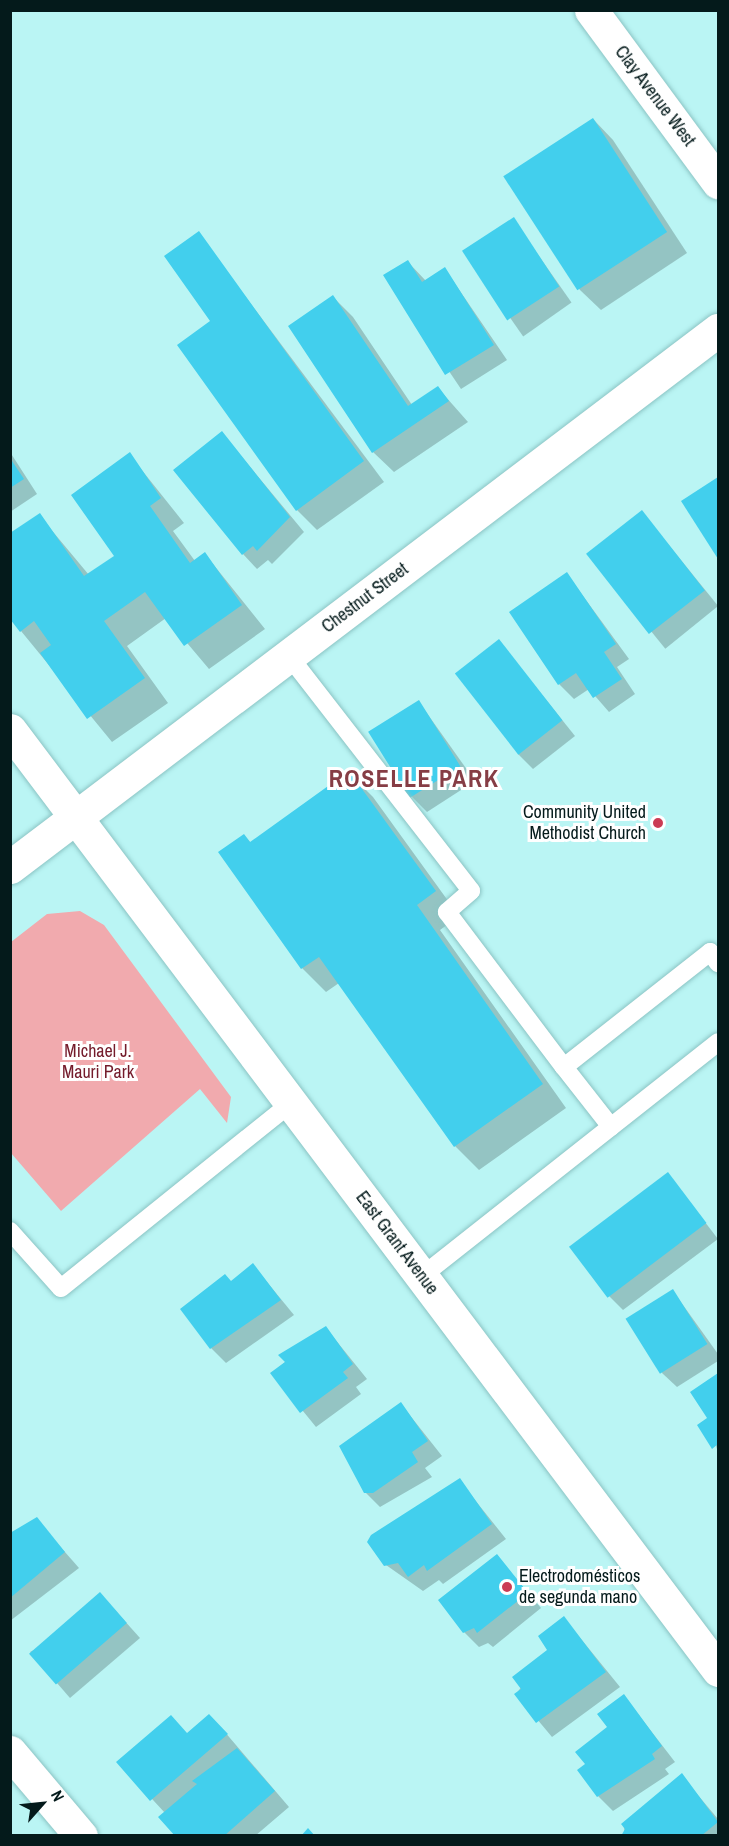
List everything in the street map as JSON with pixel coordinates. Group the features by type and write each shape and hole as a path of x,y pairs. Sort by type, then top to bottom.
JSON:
{"street":[{"name":"Clay Avenue West","path":"591,10 718,182"},
{"name":"Chestnut Street","path":"10,867 718,330"},
{"name":"East Grant Avenue","path":"10,730 718,1670"},
{"path":"10,1752 81,1836"}],"lane":[{"path":"289,656 471,891 447,912 611,1127"},
{"path":"564,1067 710,952 718,963"},
{"path":"422,1276 718,1042"},
{"path":"10,1231 61,1288 291,1103"}],"green space":[{"name":"Michael J. Mauri Park","path":"80,911 104,925 231,1097 227,1123 200,1089 61,1211 11,1153 11,942 47,914"}],"building":[{"path":"593,118 667,232 577,290 503,176"},
{"path":"514,217 559,287 507,320 462,251"},
{"path":"199,231 364,461 296,511 177,345 210,321 164,256"},
{"path":"408,260 422,282 445,267 494,345 445,375 383,275"},
{"path":"333,295 408,406 438,386 449,401 372,453 288,326"},
{"path":"222,431 290,517 257,551 253,546 242,555 173,470"},
{"path":"130,452 161,498 150,506 190,563 205,552 242,605 184,646 145,592 104,621 145,678 87,719 40,653 51,645 34,621 20,632 10,619 10,533 40,513 84,576 114,556 71,495"},
{"path":"10,458 24,479 10,488"},
{"path":"718,477 718,559 681,501"},
{"path":"642,510 705,590 649,634 586,554"},
{"path":"567,572 616,644 604,652 622,679 593,698 576,673 558,685 509,612"},
{"path":"499,639 562,720 518,755 455,673"},
{"path":"419,700 460,766 409,798 368,732"},
{"path":"349,771 436,891 417,905 543,1084 454,1147 319,957 301,969 218,852 244,834 250,842"},
{"path":"668,1172 707,1223 607,1298 569,1247"},
{"path":"253,1263 281,1300 210,1349 180,1309 225,1274 231,1281"},
{"path":"673,1289 707,1344 660,1374 626,1319"},
{"path":"326,1326 353,1364 343,1372 348,1378 300,1413 270,1373 285,1362 278,1355"},
{"path":"718,1373 718,1444 712,1449 697,1425 707,1418 690,1392"},
{"path":"401,1402 428,1441 412,1452 418,1462 373,1493 364,1493 339,1446"},
{"path":"460,1478 492,1524 427,1571 424,1565 408,1577 398,1563 384,1566 367,1542 371,1535"},
{"path":"37,1517 65,1552 10,1598 10,1533"},
{"path":"497,1554 528,1593 477,1633 474,1628 463,1633 438,1600"},
{"path":"100,1592 127,1623 56,1685 29,1654"},
{"path":"564,1616 606,1672 536,1723 514,1694 521,1689 512,1677 547,1650 538,1636"},
{"path":"624,1694 662,1746 652,1754 655,1759 597,1797 577,1770 585,1764 575,1752 607,1727 597,1714"},
{"path":"209,1714 228,1734 150,1801 116,1762 171,1715 187,1733"},
{"path":"237,1748 275,1791 224,1836 175,1836 158,1817 197,1784 192,1781"},
{"path":"682,1773 718,1822 701,1836 621,1836 625,1829 621,1824"},
{"path":"308,1828 315,1836 301,1836"}],"place":[{"name":"Community United Methodist Church","path":"658,823"},
{"name":"Electrodomésticos de segunda mano","path":"507,1587"}],"district":[{"name":"ROSELLE PARK","path":"414,779"}]}
